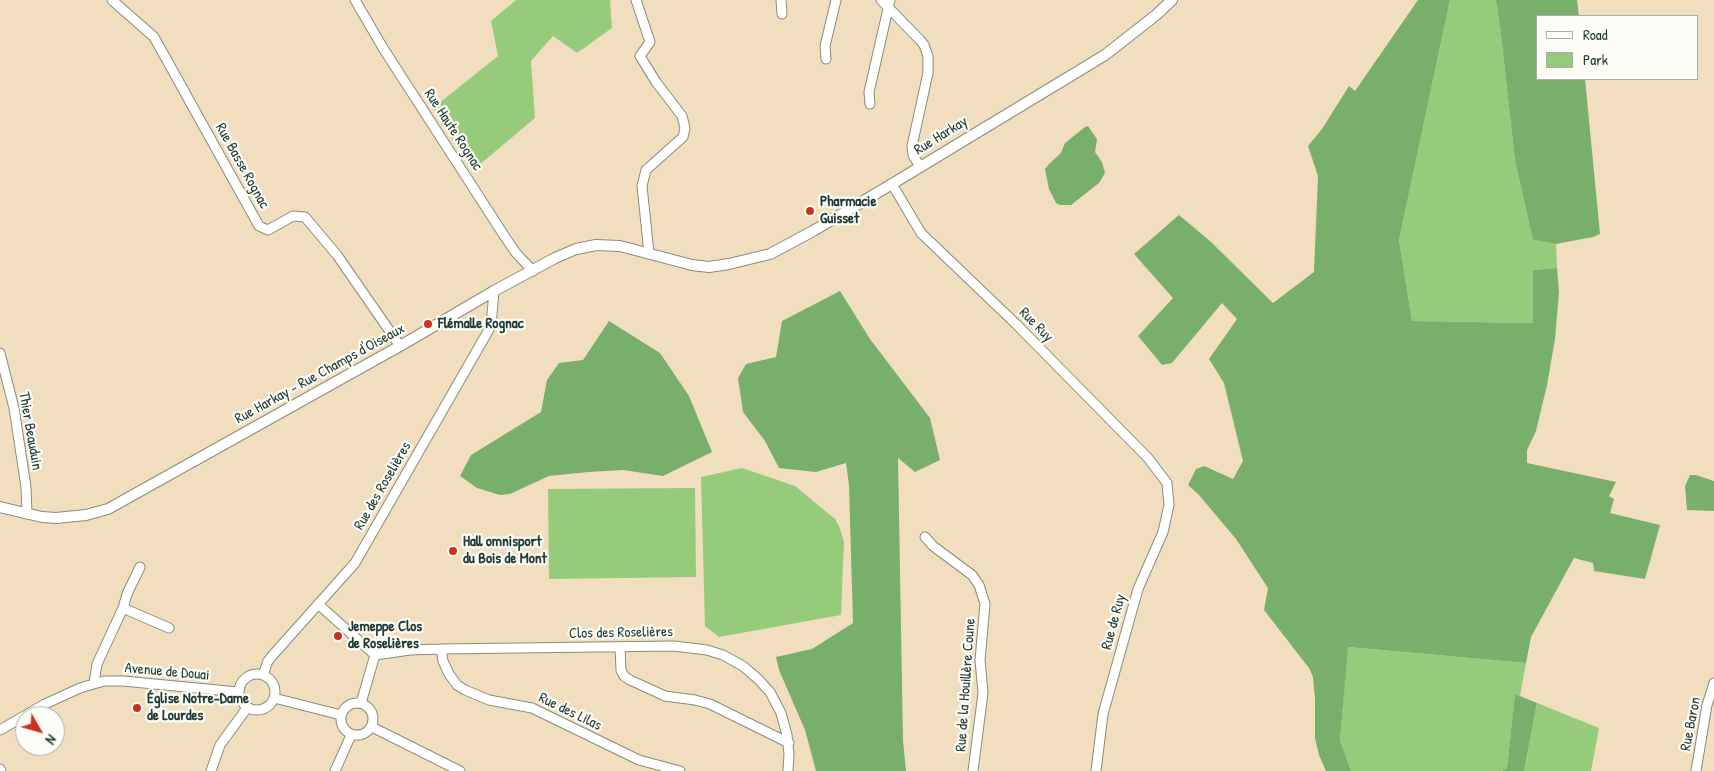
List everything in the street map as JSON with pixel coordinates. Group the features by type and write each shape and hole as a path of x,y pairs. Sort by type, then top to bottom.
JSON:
{"street":[{"name":"Rue Basse Rognac","path":"112,0 154,37 259,226 268,230 293,216 305,217 336,255 400,346"},
{"name":"Rue Haute Rognac","path":"355,0 383,48 505,237 516,253 533,271"},
{"path":"636,0 650,42 640,56 656,82 682,116 685,128 683,137 646,170 642,186 649,253"},
{"path":"782,0 782,14"},
{"path":"826,59 826,46 836,0"},
{"path":"881,0 889,4 924,44 928,56 928,73 912,144 913,154 920,167"},
{"name":"Rue Harkay","path":"710,267 770,254 813,230 1106,55 1172,0"},
{"path":"870,104 869,92 889,4"},
{"name":"Rue Ruy","path":"892,184 920,233 1016,324 1148,458 1167,483"},
{"name":"Rue Harkay - Rue Champs d'Oiseaux","path":"0,507 42,517 65,518 108,509 400,346 494,291 566,253 596,245 620,246 692,265 710,267"},
{"name":"Rue des Roselières","path":"262,675 272,656 355,562 492,326 494,291"},
{"name":"Thier Beauduin","path":"0,353 17,426 26,486 26,514"},
{"name":"Rue de Ruy","path":"1096,771 1103,714 1138,589 1164,532 1169,505 1167,483"},
{"name":"Rue de la Houillère Coune","path":"925,536 933,546 977,580 985,604 980,660 983,693 973,771"},
{"path":"94,684 97,664 140,567"},
{"path":"318,604 375,654 361,703"},
{"path":"123,608 169,628"},
{"path":"620,647 621,670 624,676 630,680 665,696 710,704 788,743"},
{"name":"Clos des Roselières","path":"375,654 441,649 620,647 695,647 715,652 737,662 753,674 770,692 784,720 788,743 788,771"},
{"name":"Rue des Lilas","path":"441,649 449,674 464,690 490,700 532,708 639,760 680,771"},
{"path":"251,675 262,675 270,680 274,689 274,698 270,705 262,710 247,708 240,701 238,692 242,681 251,675"},
{"name":"Avenue de Douai","path":"0,730 45,704 80,688 94,684 123,681 238,692"},
{"name":"Rue Baron","path":"1696,771 1707,705 1714,683"},
{"path":"274,698 341,715"},
{"path":"361,703 372,712 372,727 360,736 351,735 343,729 340,720 341,715 343,710 351,704 361,703"},
{"path":"211,771 220,745 247,708"},
{"path":"372,727 460,771"},
{"path":"335,771 351,735"}],"green space":[{"path":"516,0 610,0 612,28 577,53 553,36 531,61 535,118 472,171 433,108 498,56 491,21"},
{"path":"1418,0 1450,0 1399,240 1412,321 1533,323 1533,270 1557,268 1559,292 1555,339 1536,431 1527,450 1527,463 1616,482 1609,496 1614,499 1610,513 1660,525 1645,579 1594,571 1593,563 1574,558 1531,637 1526,663 1348,647 1340,741 1351,771 1326,771 1319,755 1315,738 1315,699 1313,677 1309,668 1264,610 1268,588 1236,539 1199,495 1188,485 1196,469 1204,466 1233,479 1243,461 1224,383 1209,359 1237,319 1222,303 1172,363 1162,365 1138,336 1173,298 1134,254 1179,215 1211,242 1273,303 1314,272 1318,176 1308,146 1322,129 1349,86 1355,91"},
{"path":"1450,0 1496,0 1515,161 1533,240 1556,244 1557,268 1533,270 1534,323 1412,321 1399,240"},
{"path":"1496,0 1577,0 1579,15 1536,15 1536,80 1585,80 1600,234 1556,244 1533,240 1515,161"},
{"path":"1088,126 1097,139 1095,152 1102,162 1105,173 1099,183 1071,205 1060,205 1056,203 1049,189 1045,169 1061,153 1065,143"},
{"path":"840,291 870,339 930,418 940,460 915,472 898,458 903,741 906,771 816,771 805,730 779,670 776,657 812,649 853,623 849,485 846,463 816,472 779,468 765,441 743,412 738,378 746,364 776,357 782,321"},
{"path":"609,321 660,353 689,396 712,452 663,476 623,470 549,476 510,494 500,495 477,488 460,476 471,455 541,412 547,380 559,363 583,360"},
{"path":"742,468 795,486 835,519 844,541 841,615 719,637 705,626 701,477"},
{"path":"1690,475 1714,481 1714,511 1687,510 1685,486"},
{"path":"695,488 696,577 549,579 548,489"},
{"path":"1347,647 1526,663 1520,696 1515,695 1507,768 1502,771 1351,771 1340,742"},
{"path":"1515,694 1537,703 1524,771 1502,771 1507,768"},
{"path":"1537,703 1599,728 1591,771 1524,771"}],"place":[{"name":"Pharmacie Guisset","path":"810,211"},
{"name":"Flémalle Rognac","path":"428,324"},
{"name":"Hall omnisport du Bois de Mont","path":"453,551"},
{"name":"Jemeppe Clos de Roselières","path":"338,636"},
{"name":"Église Notre-Dame de Lourdes","path":"137,708"}]}
